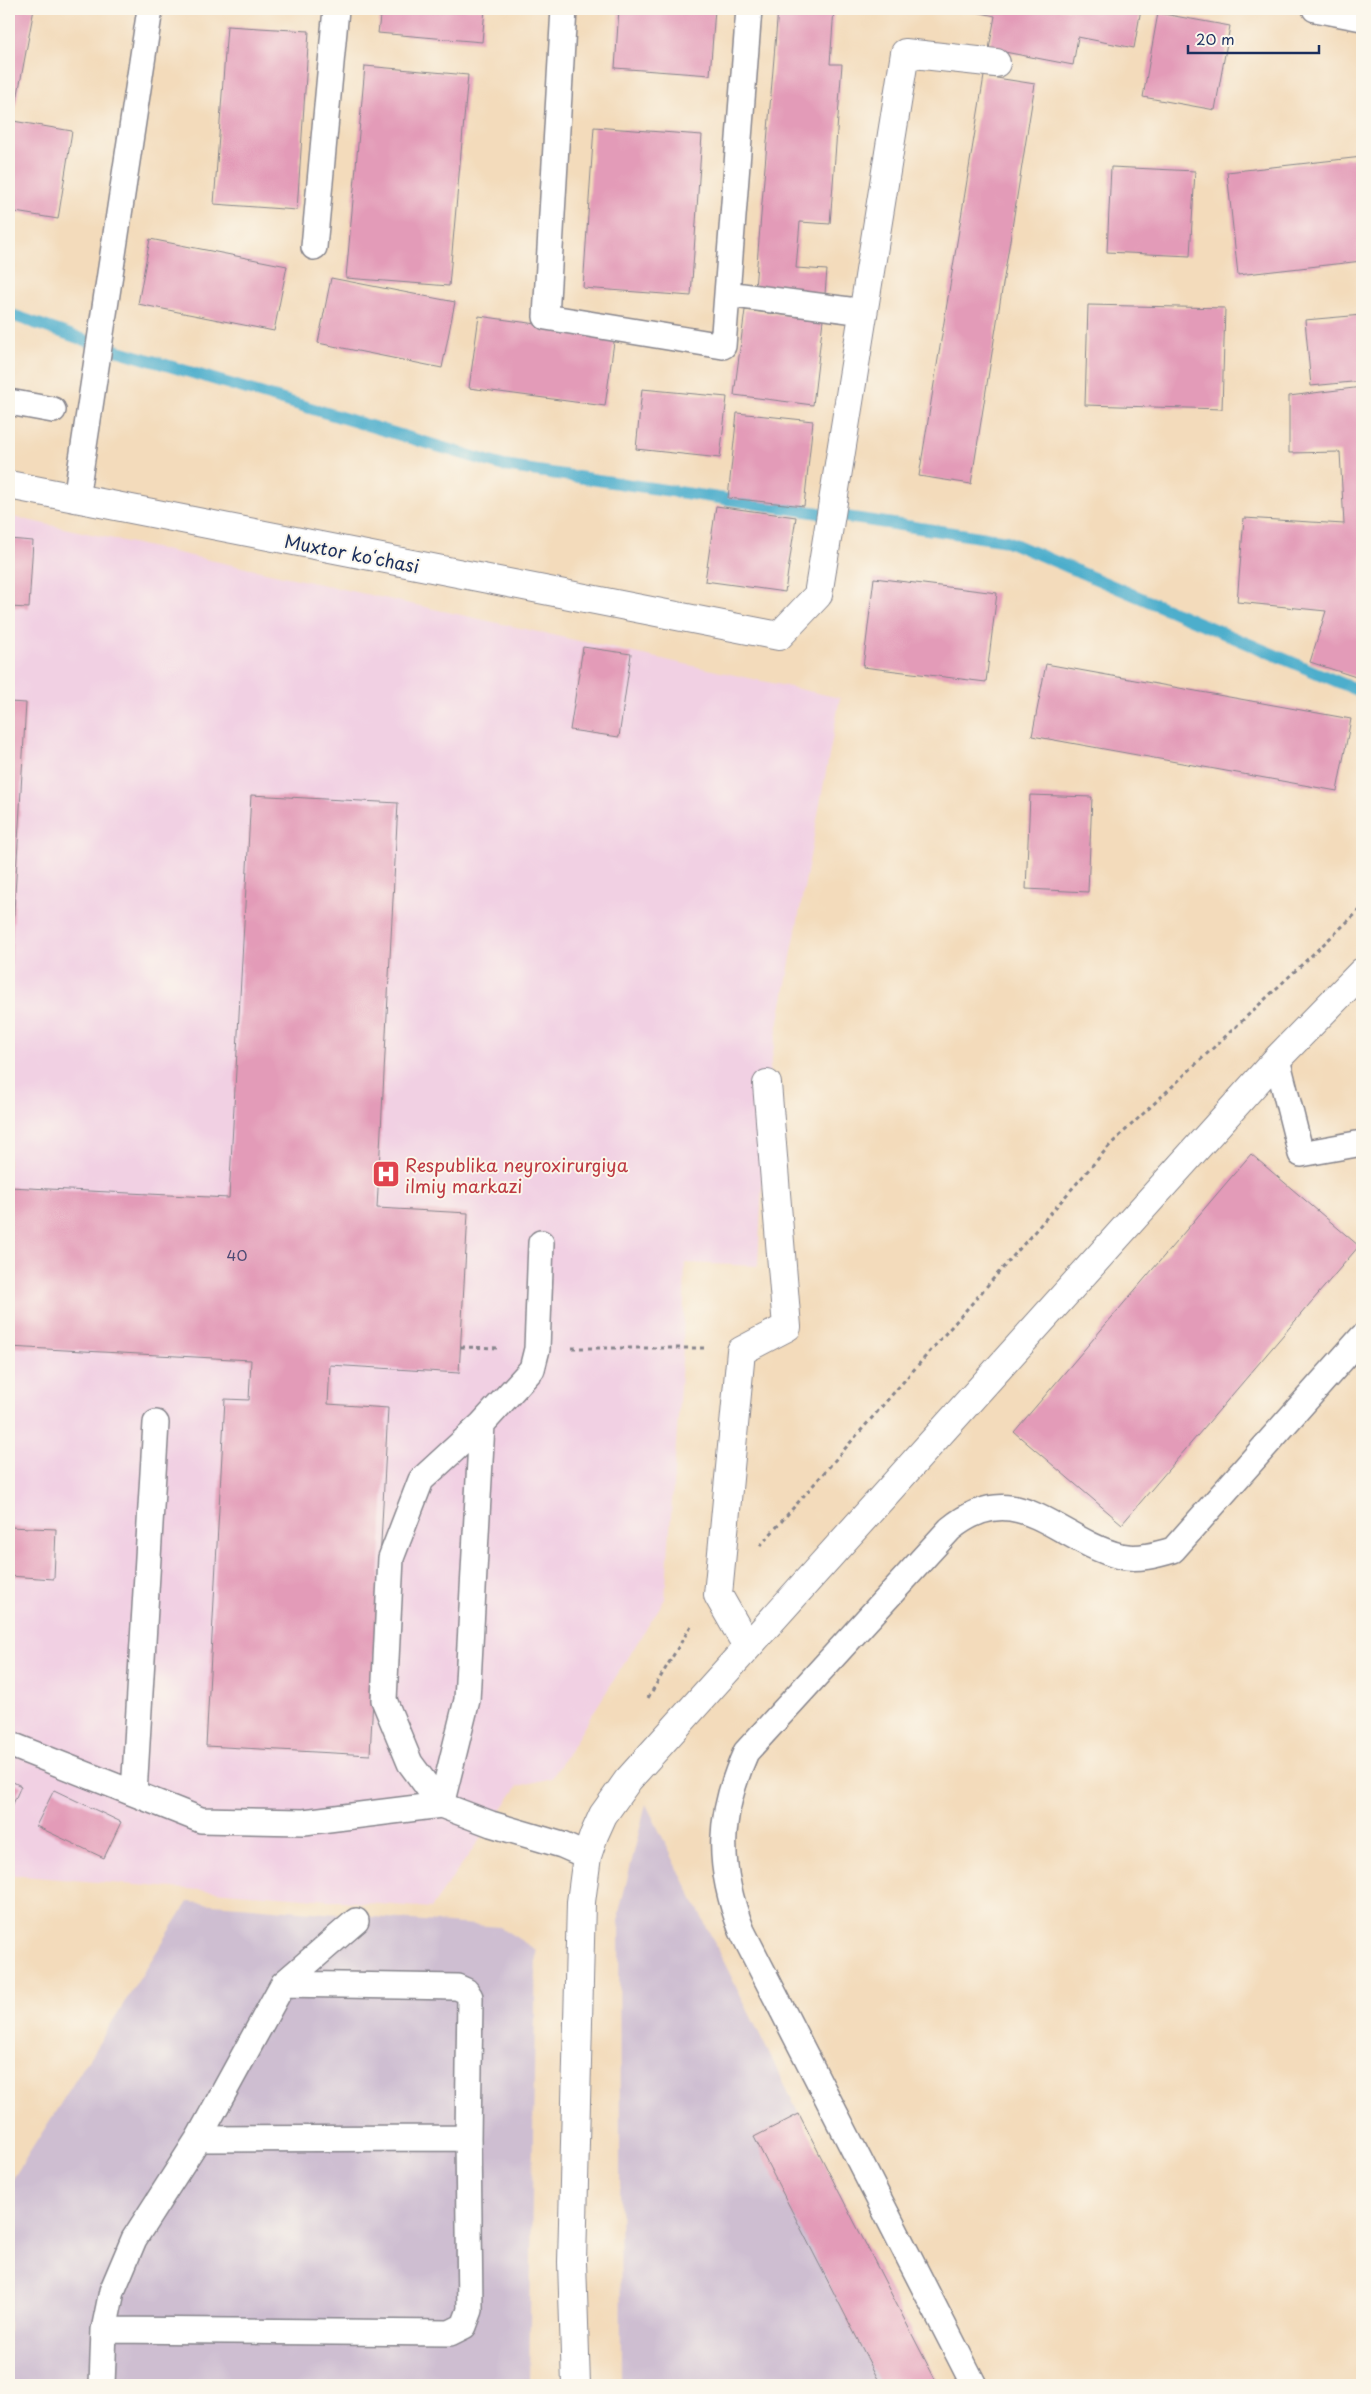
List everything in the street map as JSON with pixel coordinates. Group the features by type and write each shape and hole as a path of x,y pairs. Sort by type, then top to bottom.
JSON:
{"street":[{"path":"864,312 905,53 996,63"},
{"name":"Muxtor koʻchasi","path":"9,485 779,636 818,595 864,312"},
{"path":"576,2385 572,2262 581,1902 587,1856 603,1815 628,1780 747,1646 1277,1059 1362,972"},
{"path":"747,1646 718,1595 741,1351 787,1328 767,1084"}],"lane":[{"path":"76,499 150,9"},
{"path":"314,248 336,9"},
{"path":"564,9 546,317 723,346 749,9"},
{"path":"1315,9 1362,18"},
{"path":"727,294 864,312"},
{"path":"9,402 53,410"},
{"path":"1277,1059 1301,1154 1362,1143"},
{"path":"441,1805 410,1762 384,1700 391,1558 420,1480 482,1424 532,1369 537,1349 541,1243"},
{"path":"974,2385 742,1931 734,1909 725,1860 724,1837 724,1817 737,1772 746,1752 950,1529 966,1515 986,1508 1007,1507 1026,1511 1104,1550 1121,1556 1138,1558 1173,1550 1362,1337"},
{"path":"134,1793 156,1423"},
{"path":"441,1805 466,1700 482,1424"},
{"path":"9,1744 201,1820 304,1822 441,1805 491,1824 562,1844 587,1856"},
{"path":"102,2385 104,2330 112,2291 134,2239 198,2139 283,1984 356,1921"},
{"path":"104,2330 450,2333 464,2326 470,2310 468,2138 470,1997 466,1990 457,1987 283,1984"},
{"path":"198,2139 468,2138"}],"path":[{"path":"461,1347 537,1349 683,1347 741,1351"}],"shaded area":[{"name":"Respublika neyroxirurgiya ilmiy markazi","path":"9,516 840,698 767,1084 758,1266 685,1263 683,1347 665,1599 552,1778 518,1786 431,1908 9,1875"},
{"path":"646,1804 799,2114 938,2385 621,2385 619,1912"},
{"path":"188,1902 500,1927 536,1950 529,2384 9,2385 9,2185"}],"building":[{"path":"9,9 34,9 13,121 72,131 58,219 9,211"},
{"path":"381,9 485,9 482,42 378,33"},
{"path":"619,9 715,9 710,75 615,68"},
{"path":"778,9 834,9 830,64 842,64 830,224 800,222 796,268 827,270 825,294 755,288"},
{"path":"962,9 1141,9 1134,48 1078,37 1073,65 989,49 995,16"},
{"path":"1158,13 1230,26 1215,110 1143,97"},
{"path":"227,26 309,31 297,210 214,204"},
{"path":"365,66 468,75 449,286 346,278"},
{"path":"984,76 1035,84 971,484 919,476"},
{"path":"594,127 702,135 691,296 583,288"},
{"path":"1362,157 1362,261 1238,275 1227,172"},
{"path":"1111,167 1195,171 1190,256 1107,252"},
{"path":"150,239 287,266 274,331 138,304"},
{"path":"331,278 455,302 442,368 318,343"},
{"path":"1088,305 1225,308 1222,409 1085,405"},
{"path":"745,310 823,320 813,405 734,395"},
{"path":"1362,315 1362,381 1311,386 1305,320"},
{"path":"479,316 615,335 605,406 469,388"},
{"path":"1362,387 1362,679 1310,662 1326,611 1237,602 1244,518 1344,524 1340,452 1289,453 1289,396"},
{"path":"642,389 727,397 720,458 636,449"},
{"path":"737,413 813,421 804,506 728,498"},
{"path":"716,506 796,517 785,592 705,581"},
{"path":"9,539 33,541 29,608 9,607"},
{"path":"874,578 997,593 986,682 863,667"},
{"path":"583,647 631,654 619,737 570,730"},
{"path":"1046,664 1351,719 1337,791 1032,736"},
{"path":"9,702 26,703 10,981 9,981"},
{"path":"251,795 398,803 377,1208 468,1213 459,1373 330,1365 328,1404 388,1408 370,1755 206,1746 225,1399 249,1400 251,1360 9,1347 9,1187 229,1198"},
{"path":"1030,795 1092,797 1088,892 1026,889"},
{"path":"1251,1154 1359,1246 1122,1524 1014,1432"},
{"path":"9,1527 56,1529 54,1579 9,1576"},
{"path":"9,1780 21,1786 9,1813"},
{"path":"54,1790 121,1822 104,1858 36,1826"},
{"path":"799,2114 938,2385 881,2385 754,2137"}],"waterway":[{"path":"9,314 99,345 504,466 1007,541 1362,692"}],"place":[{"name":"Respublika neyroxirurgiya ilmiy markazi","path":"386,1174"}]}
